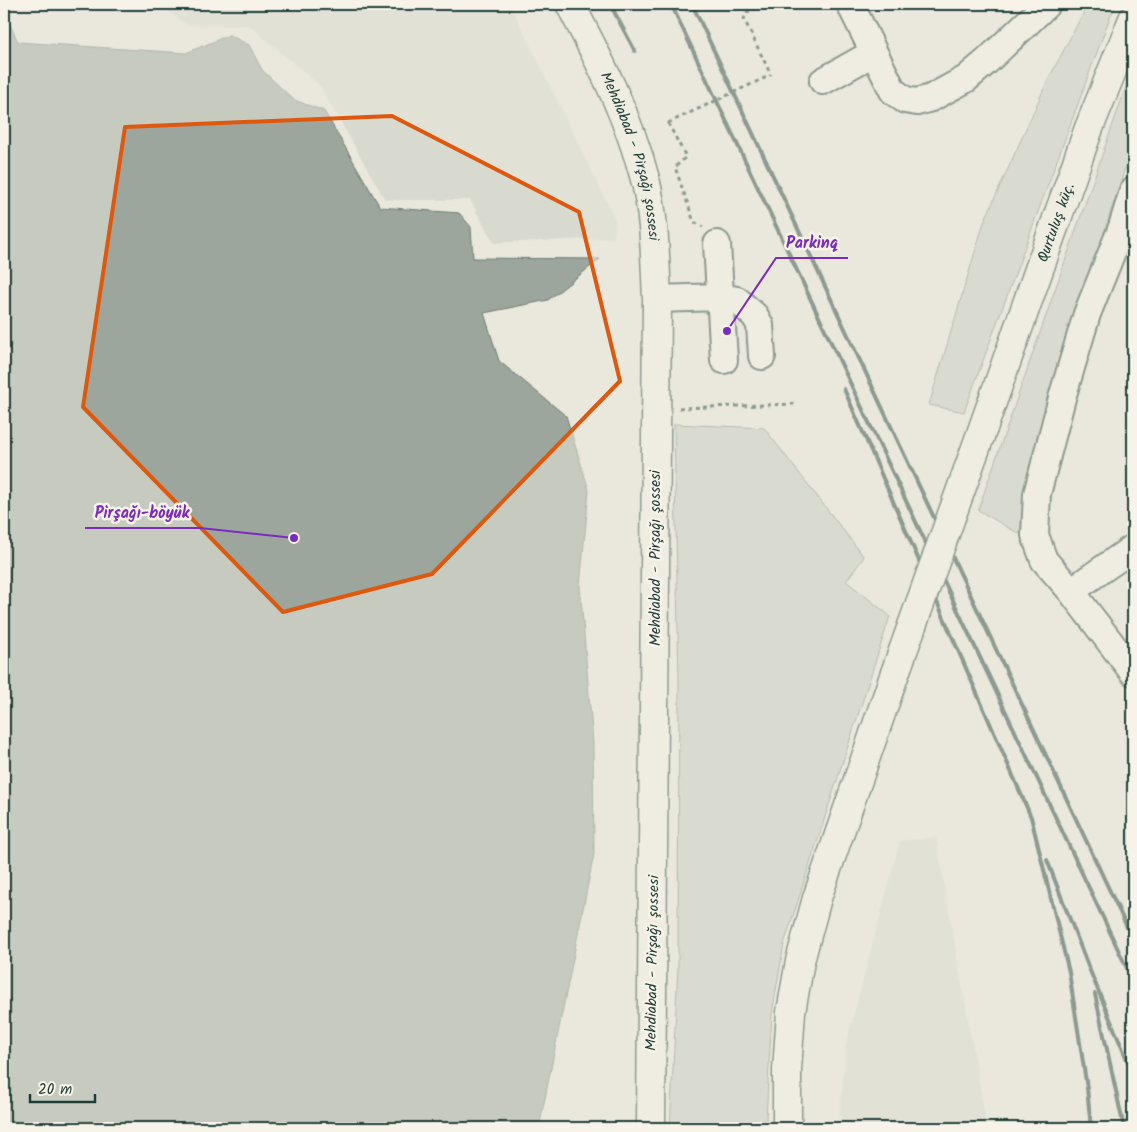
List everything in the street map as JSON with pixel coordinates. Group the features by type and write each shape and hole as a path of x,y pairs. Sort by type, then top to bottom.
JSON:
{"main road":[{"name":"Mehdiabad - Pirşağı şossesi","path":"570,4 620,109 636,150 645,179 655,240 657,300 651,1128"},
{"name":"Qurtuluş küç.","path":"786,1128 787,1061 791,1012 800,961 817,898 1089,128 1133,19"}],"street":[{"path":"850,4 892,91 904,100 917,102 931,98 966,79 1047,4"},
{"path":"823,80 873,53"},
{"path":"1133,191 1128,230 1087,314 1062,398 1037,494 1035,535 1044,560 1071,591 1133,672"},
{"path":"718,244 724,360"},
{"path":"657,300 721,297 738,300 755,316 760,325 762,356"},
{"path":"1071,591 1133,548"}],"path":[{"path":"718,244 713,234 694,222 675,168 686,158 668,123 770,75 744,19 746,13 764,4"},
{"path":"656,409 794,404"}],"highlighted area":[{"path":"392,116 579,212 620,381 432,574 283,612 83,407 125,127"}],"shaded area":[{"path":"159,4 510,4 616,221 614,238 494,243 470,200 385,200 321,87 249,25 188,26"},
{"path":"1088,4 1117,4 1110,17 964,412 929,405 984,222 1047,82"},
{"path":"4,11 18,42 186,53 229,35 249,45 262,70 294,100 324,111 380,207 459,213 471,227 473,258 600,259 548,300 484,313 499,361 566,416 589,490 580,586 593,743 594,854 539,1128 4,1128"},
{"path":"1133,67 1133,143 1071,335 1019,534 978,510"},
{"path":"674,424 764,428 864,557 846,581 890,616 784,944 772,1014 767,1128 670,1128 678,967 679,683"},
{"path":"936,837 987,1128 839,1128 846,1044 900,841"}],"railway":[{"path":"610,4 635,51"},
{"path":"671,4 1133,981"},
{"path":"692,4 1133,940"},
{"path":"844,389 1031,817 1069,972 1087,1088 1091,1128"},
{"path":"1047,860 1133,1074"},
{"path":"1095,994 1124,1128"}],"place":[{"name":"Parkinq","path":"727,331"},
{"name":"Pirşağı-böyük","path":"294,538"}]}
